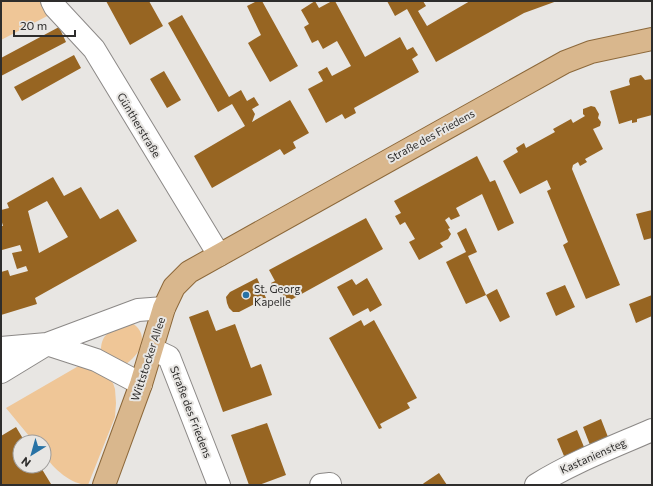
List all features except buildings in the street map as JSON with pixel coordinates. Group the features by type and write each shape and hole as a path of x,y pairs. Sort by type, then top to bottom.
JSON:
{"main road":[{"name":"Straße des Friedens","path":"219,255 565,62 591,52 652,39"},
{"name":"Wittstocker Allee","path":"104,485 141,384 164,308 174,287 189,272 219,255"}],"street":[{"name":"Güntherstraße","path":"52,1 94,49 219,255"},
{"path":"1,372 48,344 138,310 164,308"},
{"path":"1,348 48,344 96,360 141,384"},
{"name":"Straße des Friedens","path":"152,349 169,357 219,485"},
{"name":"Kastaniensteg","path":"536,485 555,473 652,430"}],"shaded area":[{"path":"1,1 49,1 55,12 1,40"},
{"path":"132,323 138,328 142,338 139,350 131,360 126,364 101,351 103,339 106,335 115,329"},
{"path":"82,364 102,373 113,383 116,403 115,417 88,485 69,479 52,465 52,434 27,434 6,408"}],"place":[{"name":"St. Georg Kapelle","path":"246,295"}]}
